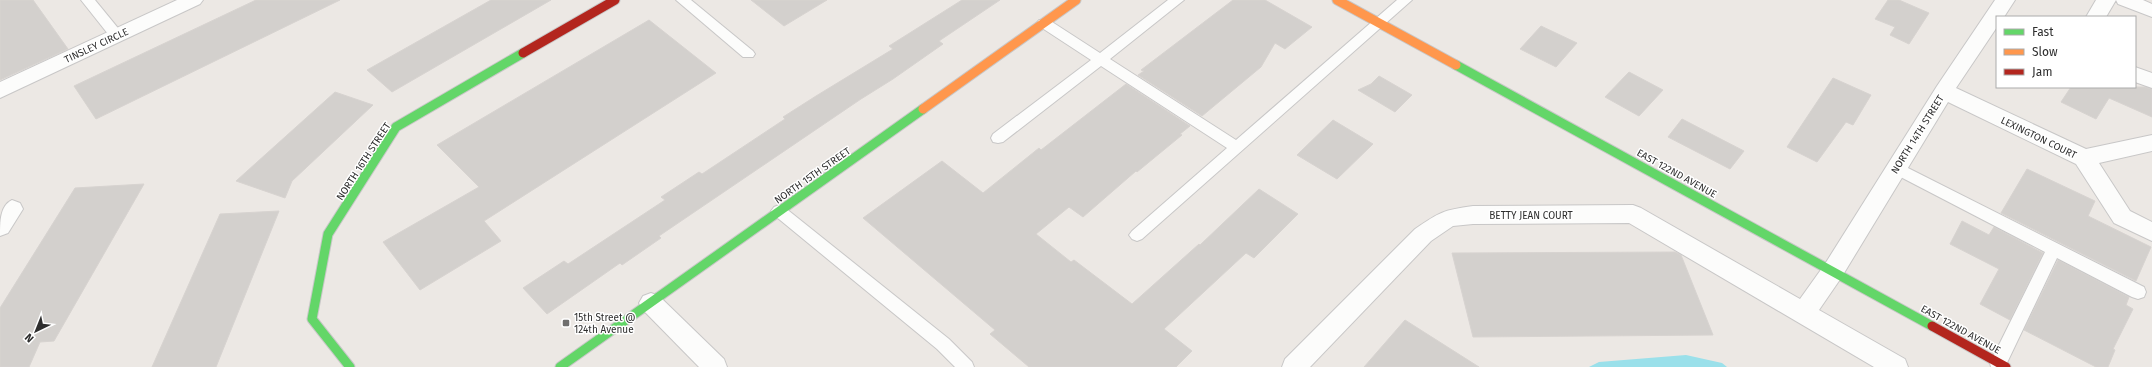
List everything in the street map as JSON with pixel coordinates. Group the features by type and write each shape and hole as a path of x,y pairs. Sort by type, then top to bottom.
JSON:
{"street":[{"name":"TINSLEY CIRCLE","path":"0,91 193,0"},
{"name":"NORTH 16TH STREET","path":"350,367 312,319 328,234 396,127 615,0"},
{"name":"NORTH 15TH STREET","path":"560,367 1076,0"},
{"name":"EAST 122ND AVENUE","path":"1337,0 2002,365"},
{"path":"2097,16 2106,0"},
{"path":"2125,0 2152,11"},
{"name":"NORTH 14TH STREET","path":"1833,271 1944,91 1996,17"},
{"path":"2136,74 2152,81"},
{"name":"LEXINGTON COURT","path":"1944,91 2084,158 2122,217 2152,232"},
{"path":"2084,158 2152,144"},
{"path":"0,227 12,209"},
{"name":"BETTY JEAN COURT","path":"1294,367 1423,235 1448,218 1473,215 1633,214 1896,367"},
{"path":"1803,313 1833,271"},
{"path":"651,303 715,367"}],"lane":[{"path":"88,0 117,36"},
{"path":"683,0 748,54"},
{"path":"998,138 1177,0"},
{"path":"1137,235 1405,0"},
{"path":"1044,23 1236,147"},
{"path":"1896,168 2138,292"},
{"path":"779,211 943,344 966,367"},
{"path":"2002,365 2054,248"}],"water":[{"path":"1686,355 1722,363 1727,367 1589,367 1599,362"}],"building":[{"path":"0,0 33,0 68,49 0,80"},
{"path":"256,0 340,0 96,119 74,86"},
{"path":"491,0 551,0 392,92 367,70"},
{"path":"751,0 827,0 784,26"},
{"path":"962,0 1000,0 939,41 943,44 893,79 861,99 659,236 661,238 622,265 620,263 547,314 523,288 564,261 568,264 665,200 661,197 699,172 702,174 785,119 783,117 893,49 889,46"},
{"path":"1233,0 1265,0 1312,27 1285,49 1275,43 1261,67 1202,116 1138,75 1144,71 1141,70"},
{"path":"1888,0 1899,0 1929,13 1909,44 1890,35 1895,27 1875,19"},
{"path":"649,20 716,73 484,221 501,241 420,290 383,242 479,187 437,145"},
{"path":"1541,26 1577,43 1556,67 1520,49"},
{"path":"1629,72 1663,90 1639,116 1605,97"},
{"path":"1379,76 1412,95 1395,112 1358,90 1371,84"},
{"path":"1833,78 1871,95 1853,125 1846,122 1817,162 1787,147"},
{"path":"1126,84 1190,126 1180,134 1182,135 1137,172 1136,171 1083,217 1069,207 1036,234 1071,262 1074,260 1132,304 1199,244 1200,245 1259,189 1298,214 1254,258 1246,253 1164,329 1192,351 1176,367 1029,367 990,334 995,330 863,218 942,161 983,193 1039,148 1041,150"},
{"path":"2145,87 2152,89 2152,117 2109,98 2096,119 2061,102 2070,88"},
{"path":"335,92 373,105 292,181 285,198 236,181"},
{"path":"1682,119 1744,151 1730,169 1668,137"},
{"path":"1333,120 1373,144 1337,179 1297,155"},
{"path":"2027,169 2095,201 2088,216 2151,247 2136,281 2001,213"},
{"path":"144,184 54,341 40,342 29,367 0,367 0,308 75,188"},
{"path":"279,211 216,367 152,367 220,214"},
{"path":"1962,221 1989,235 1994,227 2043,253 2010,320 1980,304 1999,269 1950,244"},
{"path":"1675,252 1681,255 1713,335 1473,337 1452,253"},
{"path":"2058,260 2129,297 2126,305 2133,309 2113,349 2115,350 2108,367 2096,367 2024,330"},
{"path":"1405,320 1479,367 1364,367"}],"traffic: fast":[{"path":"350,367 312,319 328,234 396,127 523,53"},
{"path":"1456,65 1932,326"},
{"path":"560,367 923,109"}],"traffic: slow":[{"path":"923,109 1076,0"},
{"path":"1337,0 1456,65"}],"traffic: jam":[{"path":"523,53 615,0"},
{"path":"1932,326 2006,367"}],"place":[{"name":"15th Street @ 124th Avenue","path":"566,323"}]}
